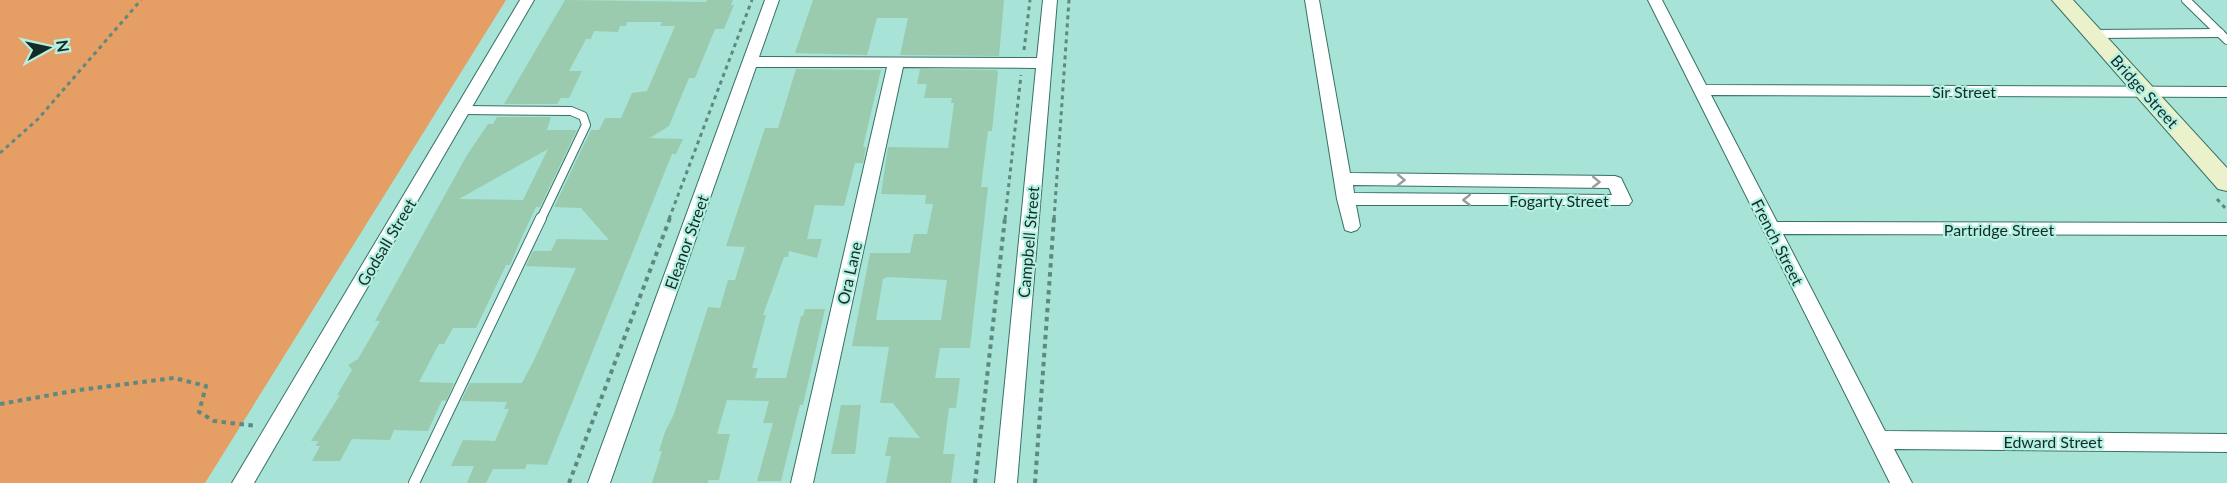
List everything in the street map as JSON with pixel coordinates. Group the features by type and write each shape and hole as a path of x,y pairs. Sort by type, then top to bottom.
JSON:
{"main road":[{"name":"Bridge Street","path":"2062,0 2227,183"}],"street":[{"name":"Godsall Street","path":"243,483 465,110 527,0"},
{"name":"Eleanor Street","path":"599,483 772,0"},
{"name":"Campbell Street","path":"1006,483 1050,0"},
{"path":"1312,0 1351,226"},
{"name":"French Street","path":"1656,0 1901,483"},
{"path":"750,62 1044,63"},
{"name":"Ora Lane","path":"802,483 896,63"},
{"name":"Sir Street","path":"1702,90 2227,92"},
{"name":"Fogarty Street","path":"1343,180 1615,182 1623,201 1346,199"},
{"name":"Partridge Street","path":"1771,228 2227,229"},
{"name":"Edward Street","path":"1880,440 2227,442"}],"lane":[{"path":"2186,0 2227,40"},
{"path":"2092,34 2220,33"},
{"path":"414,483 586,126 583,116 571,111 465,110"}],"path":[{"path":"0,153 38,119 141,0"},
{"path":"569,483 752,0"},
{"path":"975,483 1030,0"},
{"path":"1035,483 1069,0"},
{"path":"0,404 79,390 174,378 206,386 199,412 214,421 276,428"}],"shaded area":[{"path":"0,0 506,0 205,483 0,483"}],"building":[{"path":"565,0 706,2 707,0 733,0 731,5 734,5 724,29 715,29 695,78 689,78 669,126 650,138 683,139 676,154 672,154 547,465 527,464 525,469 493,469 486,483 467,483 474,466 451,466 463,440 495,441 509,409 504,409 507,402 461,401 470,383 522,383 534,360 576,268 526,266 533,251 551,251 557,239 609,240 581,208 554,207 591,130 599,130 605,118 621,118 632,93 647,91 675,26 660,26 662,22 627,22 626,26 620,26 618,32 594,31 591,39 586,39 569,71 582,71 569,98 561,98 557,104 504,104"},
{"path":"813,0 1004,0 999,56 900,55 908,18 877,18 867,55 795,53"},
{"path":"796,69 881,70 863,147 866,147 863,163 855,163 844,206 815,205 807,239 822,239 817,258 789,251 788,257 784,257 763,315 766,315 752,368 758,368 755,378 786,378 801,316 805,309 825,309 803,405 800,405 781,481 757,481 773,423 763,423 769,401 727,400 717,434 730,434 719,480 708,480 708,483 652,483 665,432 674,414 708,307 720,308 728,280 735,280 745,247 726,246 765,128 778,128"},
{"path":"920,69 997,70 998,73 992,131 988,131 981,187 988,187 970,348 940,348 935,378 960,378 956,408 949,408 943,454 955,454 951,483 886,483 891,456 885,456 889,437 920,438 893,403 880,403 889,347 852,346 870,253 910,253 914,234 927,234 933,204 925,204 926,195 881,194 888,147 948,148 954,103 951,103 952,98 924,98 927,84 917,84","holes":["887,277 947,280 941,320 876,320 883,279"]},
{"path":"497,117 551,117 547,130 577,130 540,207 536,207 510,265 506,265 476,328 453,328 444,344 439,344 419,382 454,383 446,401 442,400 428,431 394,430 390,440 352,439 340,461 312,461 320,446 316,446 318,441 311,441 340,395 337,395 352,370 348,365 358,359 380,321 375,321 467,155 488,124 493,124","holes":["548,149 523,200 459,199"]},
{"path":"841,405 861,405 855,454 831,454"}]}
